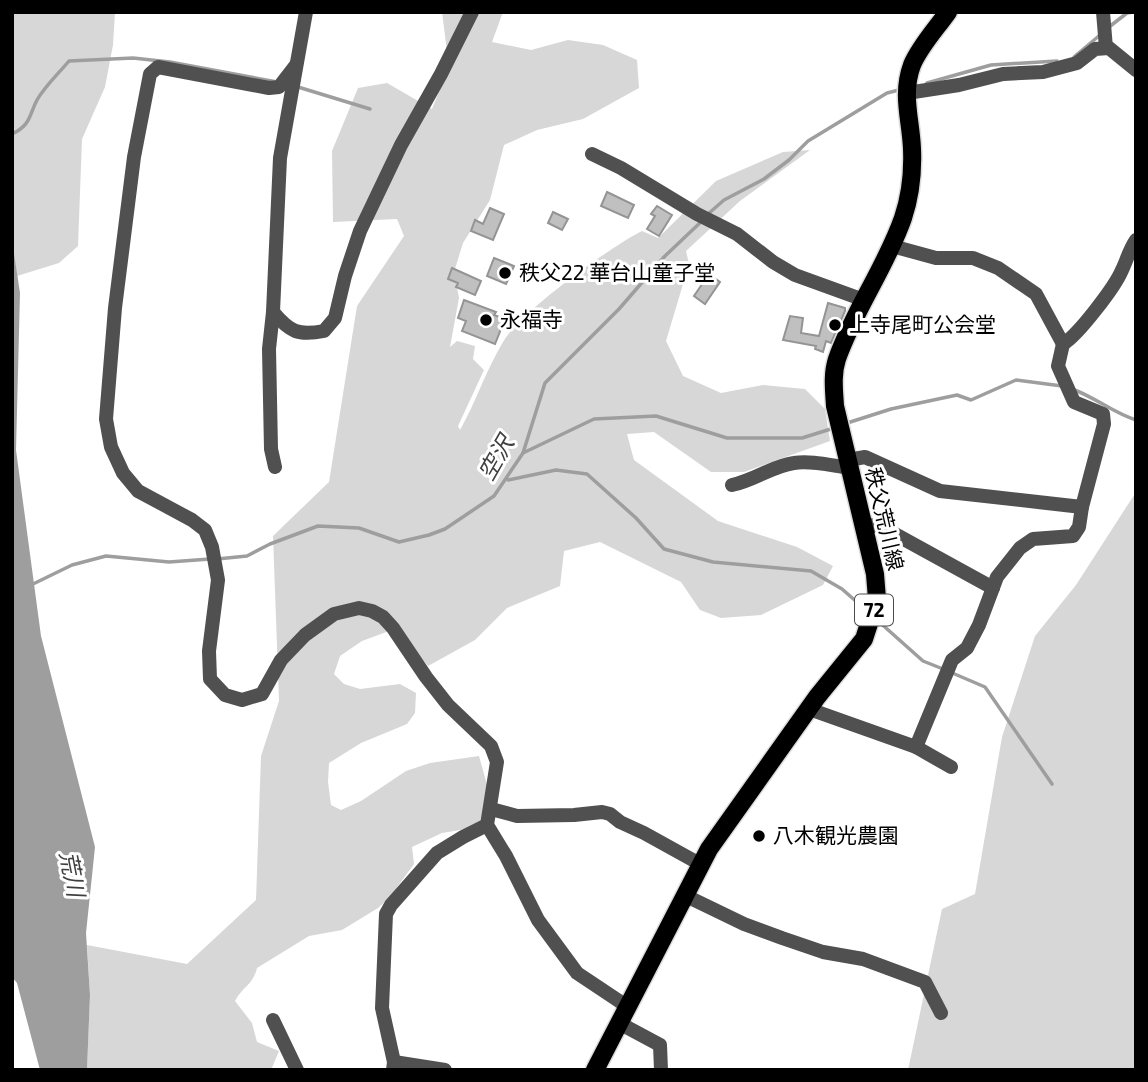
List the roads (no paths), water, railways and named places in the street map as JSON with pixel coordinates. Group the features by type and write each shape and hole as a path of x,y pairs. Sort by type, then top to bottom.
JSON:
{"main road":[{"name":"秩父荒川線","path":"595,1070 700,864 809,709 864,639 877,598 875,574 835,406 833,383 837,359 892,246 903,216 910,188 912,148 907,119 907,89 913,64 948,12"}],"street":[{"path":"275,467 271,449 269,349 280,158 306,12"},
{"path":"273,312 285,326 298,333 324,331 335,318 360,231 401,145 441,75 471,12"},
{"path":"1103,12 1106,48"},
{"path":"907,89 959,85 1003,74 1044,72 1077,63 1095,49 1106,48 1136,70"},
{"path":"296,65 279,87 270,88 158,68 150,74 134,157 115,308 106,419 111,447 123,473 138,491 192,520 205,530 212,547 218,580 209,651 210,679 225,695 242,700 262,694 281,660 318,625 345,610 359,608 383,617 448,705 491,746 497,762 487,825 538,920 577,973 628,1007"},
{"path":"593,154 737,234 795,275 864,300"},
{"path":"916,747 952,660 967,648 979,625 997,577 1020,548 1033,539 1073,536 1079,527 1104,424 1103,414 1074,402 1058,366 1065,344 1115,282 1123,270 1127,253 1136,240"},
{"path":"892,246 936,258 973,258 998,268 1037,293 1065,344"},
{"path":"732,485 751,481 772,469 797,463 849,464 865,457 940,491 1082,507"},
{"path":"862,524 882,527 993,588"},
{"path":"809,709 916,747 951,767"},
{"path":"491,809 517,816 574,815 602,811 700,864"},
{"path":"445,1070 394,1066 382,1008 386,914 437,853 463,836 487,825"},
{"path":"684,895 744,924 782,938 823,952 863,959 925,982 942,1013"},
{"path":"273,1020 297,1070"},
{"path":"619,1023 660,1045 661,1070"}],"water":[{"name":"荒川","path":"12,240 20,293 16,450 41,636 95,847 86,933 90,995 87,1070 40,1070 17,983 12,977"}],"waterway":[{"path":"1109,27 1127,13 1133,12"},
{"path":"1074,57 1100,35"},
{"path":"12,134 26,123 40,95 69,61 133,58 170,62 277,82"},
{"path":"927,83 991,65 1057,61"},
{"path":"298,87 370,109"},
{"name":"空沢","path":"708,214 724,200 764,179 808,141 887,93 903,89"},
{"name":"空沢","path":"217,559 247,556 270,544 318,526 359,528 399,542 445,529 494,496 523,453 545,383 619,309 665,256 703,220"},
{"path":"844,424 891,409 957,395 971,400 1016,380 1062,386"},
{"path":"1072,389 1136,420"},
{"path":"523,453 594,419 656,416 727,438 802,438 834,428"},
{"path":"508,480 556,470 587,474 636,518 664,549 713,562 811,571 842,589 866,610"},
{"name":"空沢","path":"31,585 72,565 106,556 169,562 210,559"},
{"path":"877,620 923,661 943,669"},
{"path":"950,672 985,687 1052,784"}],"place":[{"name":"秩父22 華台山童子堂","path":"505,273"},
{"name":"永福寺","path":"486,320"},
{"name":"上寺尾町公会堂","path":"835,325"},
{"name":"八木観光農園","path":"759,836"}]}
